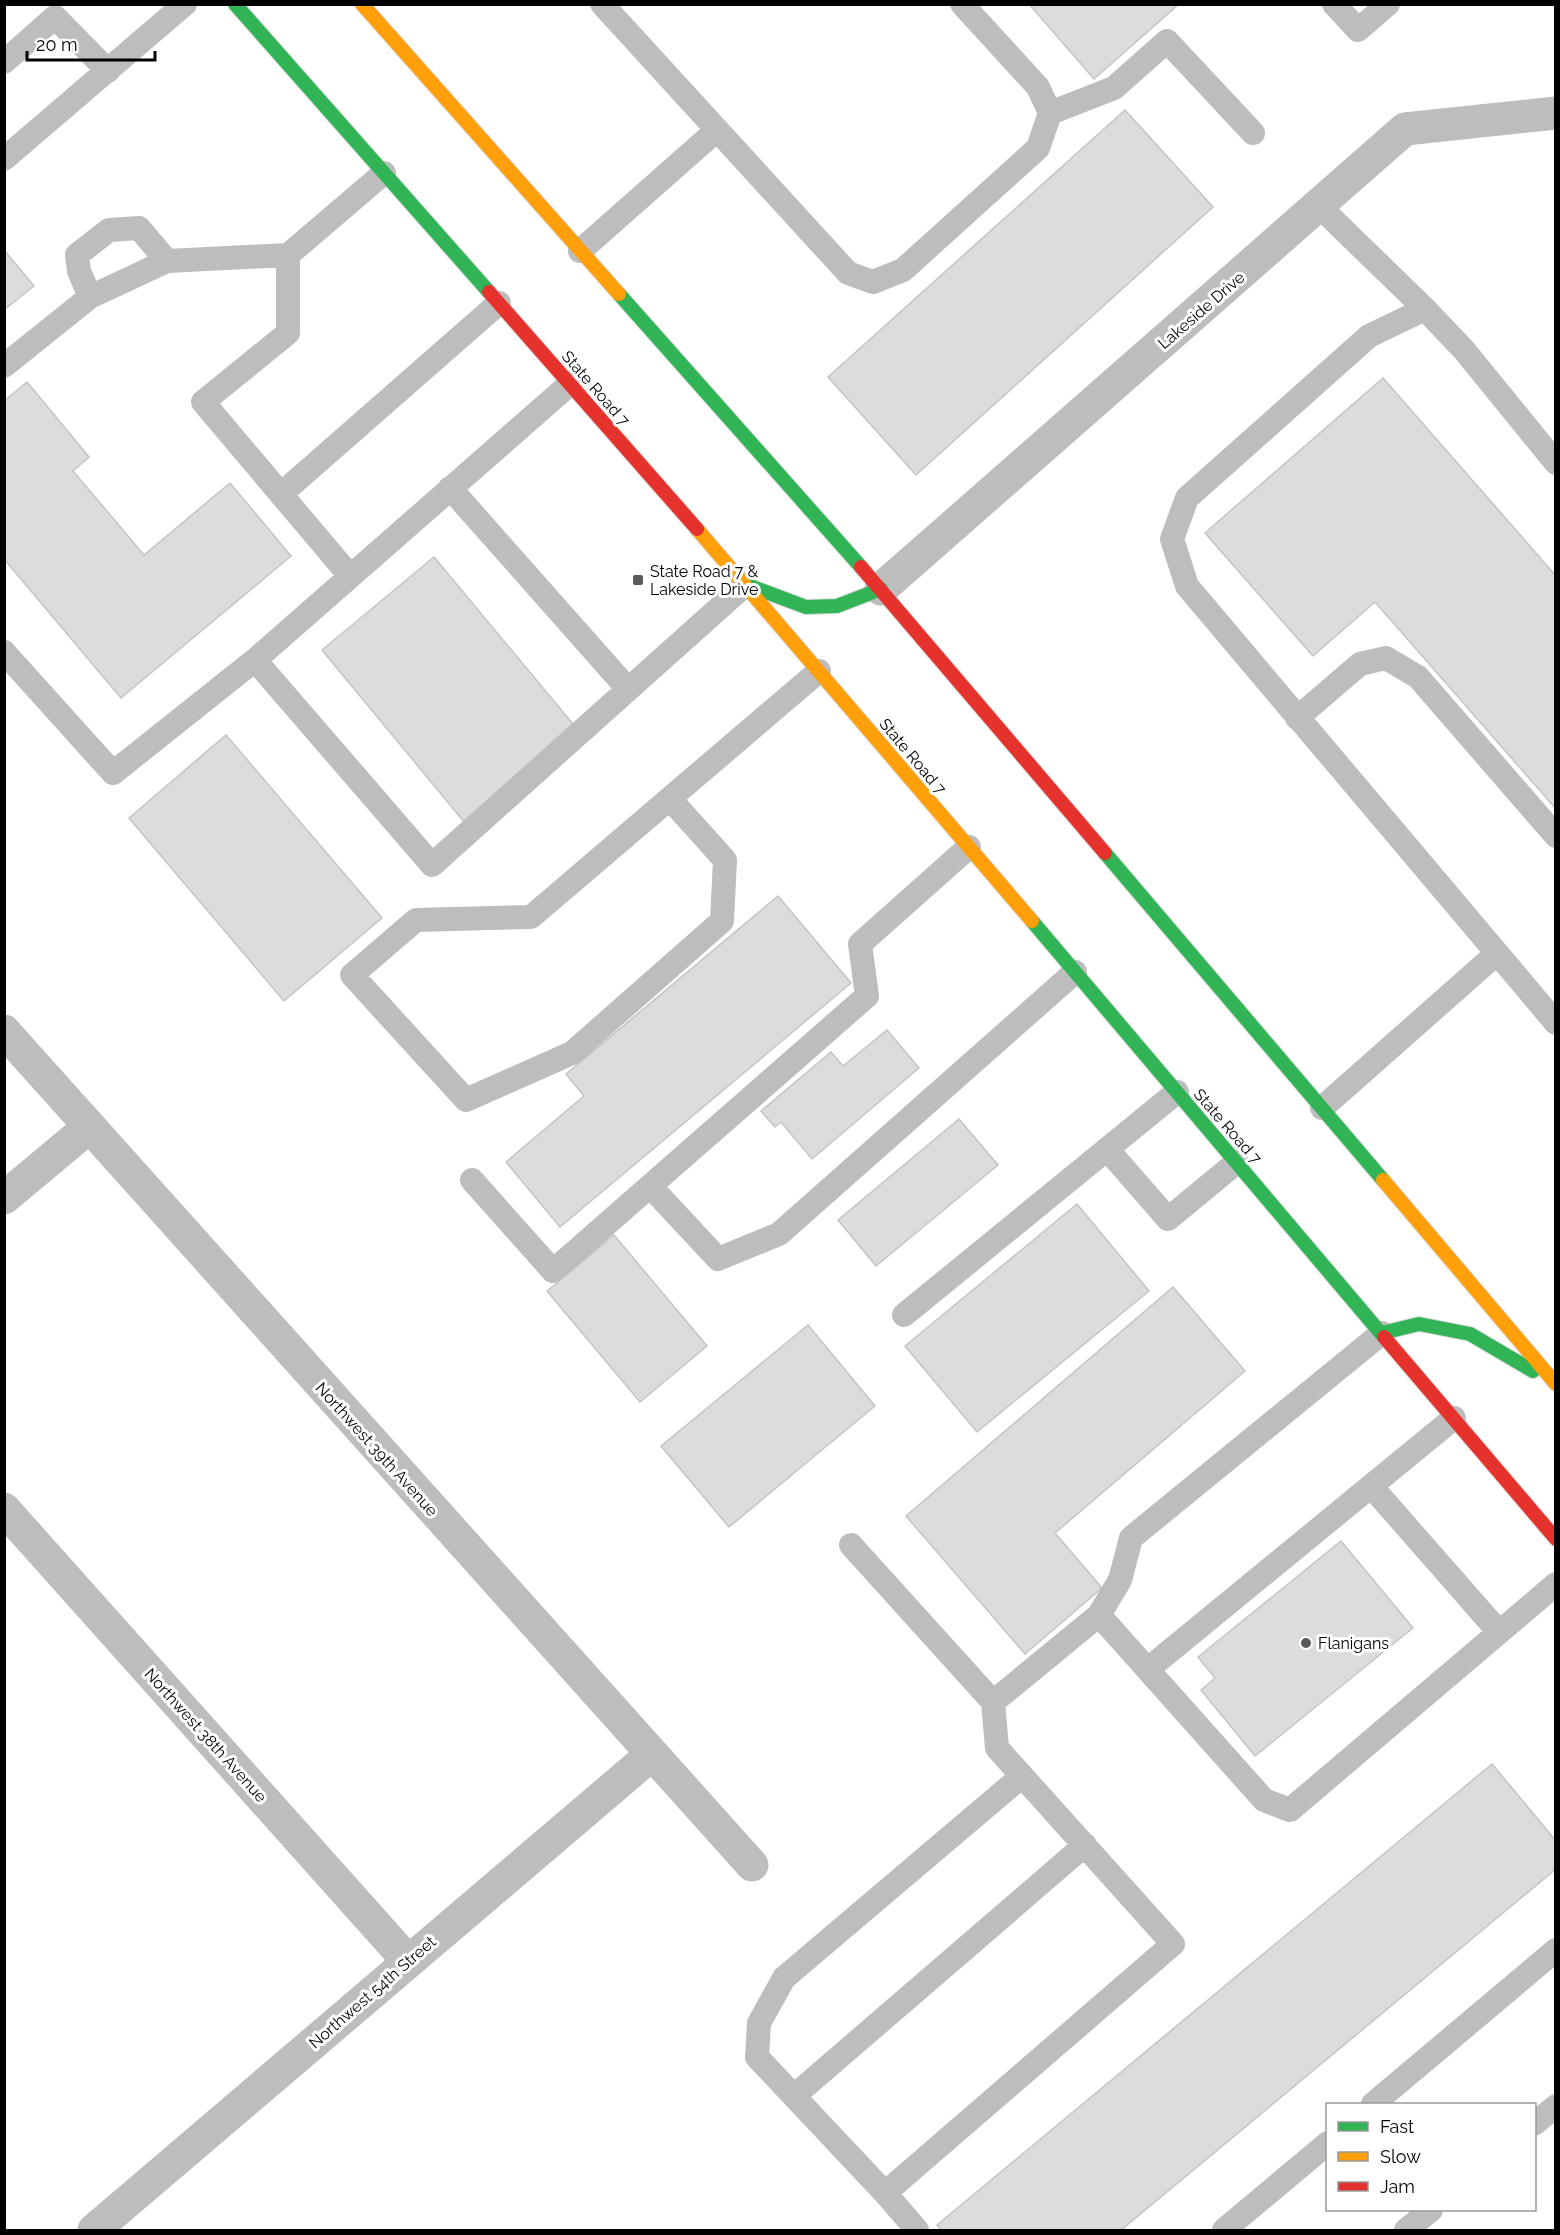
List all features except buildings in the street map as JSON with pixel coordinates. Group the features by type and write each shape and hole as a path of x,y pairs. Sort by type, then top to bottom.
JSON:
{"main road":[{"name":"State Road 7","path":"235,4 746,584 1556,1539"},
{"path":"362,4 882,589 1556,1384"},
{"path":"746,584 806,607 837,606 882,589"},
{"path":"1382,1333 1419,1323 1470,1334 1556,1384"}],"street":[{"name":"Lakeside Drive","path":"882,589 1405,129 1556,113"},
{"name":"Northwest 39th Avenue","path":"4,1030 651,1755 752,1865"},
{"path":"4,1198 89,1127"},
{"name":"Northwest 38th Avenue","path":"4,1509 408,1961"},
{"name":"Northwest 54th Street","path":"94,2230 651,1755"}],"lane":[{"path":"4,159 185,4"},
{"path":"602,4 848,273 873,282 903,270 1038,148 1050,114 1038,87 962,4"},
{"path":"1334,4 1358,30 1388,4"},
{"path":"4,62 55,17 108,71"},
{"path":"1050,114 1114,88 1167,41 1253,134"},
{"path":"580,251 717,130"},
{"path":"4,366 90,297 167,261 288,255 384,173"},
{"path":"1319,206 1464,350 1556,463"},
{"path":"90,297 78,271 77,255 109,230 139,228 167,261"},
{"path":"288,255 288,333 203,402 350,576"},
{"path":"281,494 499,303"},
{"path":"1425,309 1369,336 1187,498 1172,539 1187,586 1495,955 1556,1023"},
{"path":"4,652 113,773 255,660 571,383"},
{"path":"450,488 628,689"},
{"path":"255,660 432,865 746,584"},
{"path":"1297,718 1360,664 1386,658 1418,677 1556,836"},
{"path":"669,799 725,860 722,921 572,1053 466,1100 352,975 416,920 531,917 669,799 819,671"},
{"path":"472,1180 553,1271 867,996 860,944 969,847"},
{"path":"1322,1108 1495,955"},
{"path":"650,1186 718,1258 779,1234 1075,972"},
{"path":"904,1315 1177,1092"},
{"path":"1107,1149 1168,1219 1237,1162"},
{"path":"993,1702 1099,1615 1120,1580 1131,1538 1382,1333"},
{"path":"1148,1669 1454,1418"},
{"path":"1371,1486 1499,1632"},
{"path":"851,1545 993,1702 997,1748 1173,1944 885,2193"},
{"path":"1099,1615 1264,1800 1290,1810 1556,1584"},
{"path":"917,2230 757,2056 759,2023 784,1978 1023,1776"},
{"path":"794,2096 1085,1845"},
{"path":"1374,2103 1556,1950"},
{"path":"1536,2122 1556,2106"},
{"path":"1224,2230 1326,2145"},
{"path":"1406,2230 1430,2211"}],"traffic: fast":[{"path":"235,4 489,292"},
{"path":"619,294 861,567"},
{"path":"747,585 806,607 837,606 881,589"},
{"path":"1105,853 1383,1180"},
{"path":"1032,921 1384,1337"},
{"path":"1382,1333 1419,1324 1470,1334 1533,1371"}],"traffic: slow":[{"path":"362,4 619,294"},
{"path":"697,529 1032,921"},
{"path":"1383,1180 1556,1384"}],"traffic: jam":[{"path":"489,292 697,529"},
{"path":"861,567 1105,853"},
{"path":"1384,1337 1556,1539"}],"place":[{"name":"State Road 7 & Lakeside Drive","path":"638,580"},
{"name":"Flanigans","path":"1306,1643"}]}
